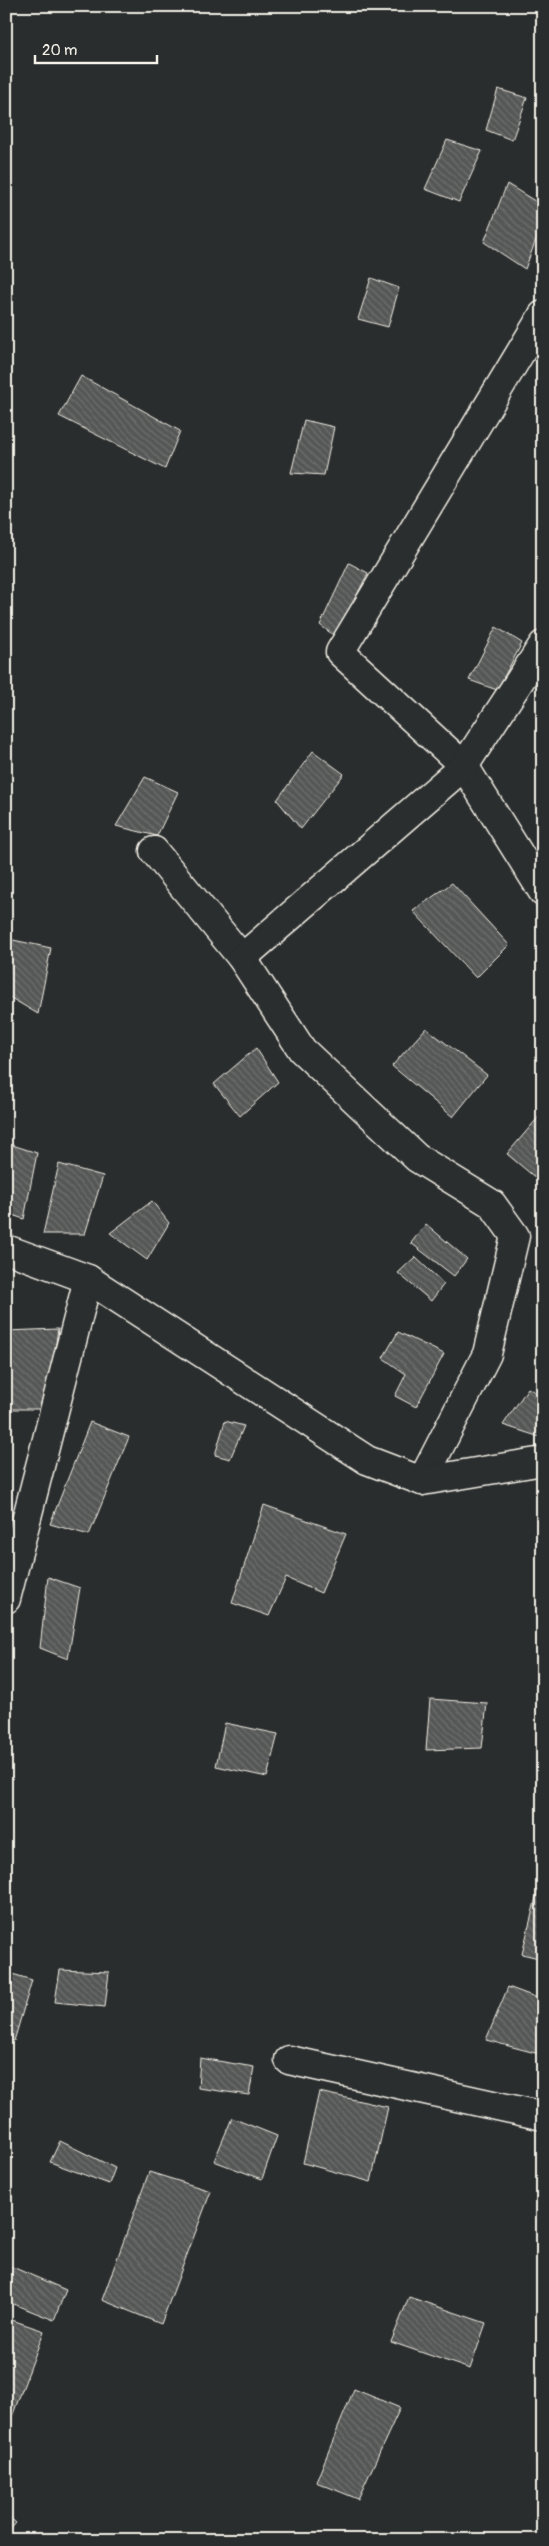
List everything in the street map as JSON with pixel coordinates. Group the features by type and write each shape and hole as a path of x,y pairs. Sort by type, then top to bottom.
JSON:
{"street":[{"path":"543,315 340,652 464,766 543,892"},
{"path":"242,958 464,766 543,645"},
{"path":"154,851 242,958 302,1050 417,1158 492,1204 515,1236 487,1354 422,1481"},
{"path":"6,1249 88,1279 367,1460 422,1481 543,1462"},
{"path":"6,1599 88,1279"},
{"path":"289,2060 543,2116"}],"building":[{"path":"498,89 527,98 512,140 486,130"},
{"path":"447,140 482,151 459,202 425,189"},
{"path":"507,184 543,206 543,221 525,269 484,242"},
{"path":"371,278 399,288 388,327 358,319"},
{"path":"81,376 180,431 165,469 59,416"},
{"path":"304,420 334,427 324,475 291,473"},
{"path":"349,563 368,573 336,637 320,625"},
{"path":"496,627 522,643 497,690 469,680"},
{"path":"313,751 344,774 301,829 277,800"},
{"path":"145,777 178,792 157,836 116,826"},
{"path":"452,883 509,945 476,978 413,911"},
{"path":"13,940 51,948 38,1014 6,995"},
{"path":"426,1028 487,1075 453,1117 392,1066"},
{"path":"256,1048 278,1082 240,1116 214,1084"},
{"path":"543,1113 543,1184 507,1154"},
{"path":"6,1143 37,1153 24,1219 6,1213"},
{"path":"59,1164 103,1176 85,1234 43,1234"},
{"path":"152,1201 169,1223 147,1260 110,1233"},
{"path":"426,1224 467,1259 454,1276 411,1243"},
{"path":"415,1257 444,1284 431,1301 398,1273"},
{"path":"58,1329 46,1409 6,1409 6,1331"},
{"path":"398,1332 444,1354 416,1407 395,1396 406,1374 383,1358"},
{"path":"528,1388 543,1397 543,1438 503,1425"},
{"path":"225,1421 244,1426 230,1459 215,1455"},
{"path":"90,1422 129,1437 89,1535 50,1524"},
{"path":"264,1505 346,1534 321,1593 286,1578 269,1616 232,1603"},
{"path":"48,1577 80,1588 68,1659 40,1648"},
{"path":"430,1699 487,1703 482,1748 426,1750"},
{"path":"225,1723 278,1734 267,1777 216,1766"},
{"path":"540,1881 543,1882 543,1959 522,1954"},
{"path":"60,1970 109,1972 105,2007 55,2002"},
{"path":"6,1972 32,1980 14,2041 6,2040"},
{"path":"508,1987 543,2000 543,2055 486,2040"},
{"path":"200,2058 254,2067 249,2095 198,2088"},
{"path":"319,2092 388,2107 371,2182 303,2163"},
{"path":"232,2118 277,2136 262,2179 214,2161"},
{"path":"60,2141 115,2168 109,2184 50,2162"},
{"path":"149,2172 211,2191 161,2324 102,2300"},
{"path":"10,2266 66,2290 54,2320 6,2301 6,2273"},
{"path":"409,2297 486,2323 470,2369 391,2342"},
{"path":"6,2318 44,2331 6,2433"},
{"path":"354,2389 400,2408 358,2499 316,2482"},
{"path":"543,2445 543,2467 536,2465"},
{"path":"6,2514 16,2523 6,2534"}]}
